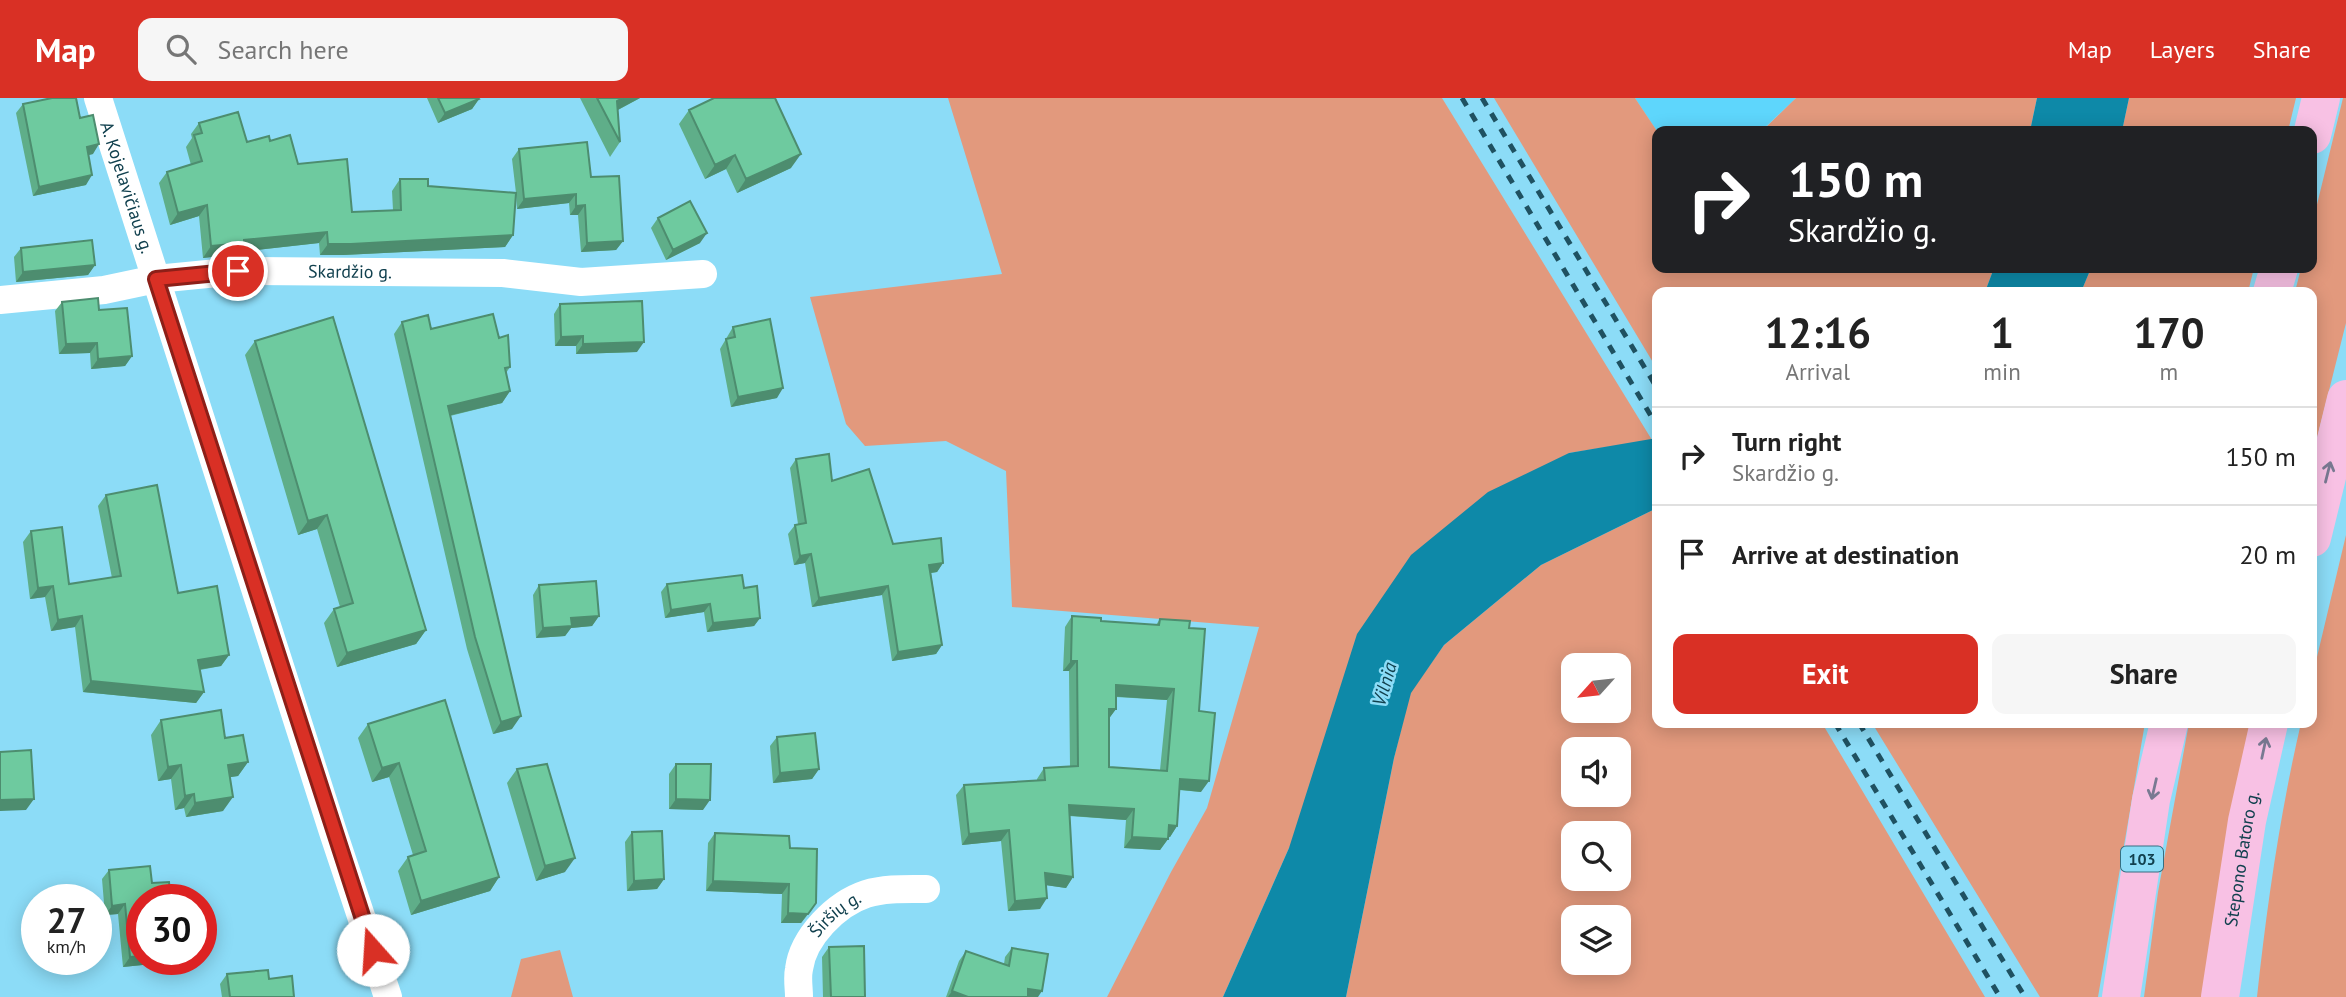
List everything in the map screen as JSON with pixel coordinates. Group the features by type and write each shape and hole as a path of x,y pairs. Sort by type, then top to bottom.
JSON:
{"main road":[{"path":"2314,126 2321,98"},
{"path":"2317,518 2346,399"},
{"name":"103","path":"2121,997 2151,800 2168,728"},
{"name":"Stepono Batoro g.","path":"2220,997 2247,821 2268,728"}],"street":[{"name":"A. Kojelavičiaus g.","path":"98,98 388,997"},
{"name":"Skardžio g.","path":"0,300 104,290 156,279 238,271 503,273 581,282 703,274"},
{"name":"Širšių g.","path":"799,997 799,968 805,950 831,915 848,902 865,894 884,890 926,889"}],"shaded area":[{"path":"948,98 1442,98 1652,440 1569,453 1289,848 1223,997 1107,997 1207,808 1259,627 1012,607 1006,471 946,441 865,446 846,424 810,297 1002,274"},
{"path":"1494,98 1635,98 1654,126 1652,273 1992,273 1987,287 1652,287 1652,361"},
{"path":"1635,98 1796,98 1766,126 1654,126"},
{"path":"1796,98 2037,98 2031,126 1767,126"},
{"path":"2129,98 2296,98 2289,126 2123,126"},
{"path":"2343,98 2346,98 2346,323 2317,438 2317,287 2296,287 2300,273 2317,273 2317,205"},
{"path":"2089,273 2253,273 2249,287 2083,287"},
{"path":"1652,510 1652,728 1825,728 1985,997 1346,997 1394,758 1410,693 1444,645 1541,565"},
{"path":"2346,535 2346,997 2257,997 2280,825 2300,728 2317,728 2317,657"},
{"path":"1875,728 2144,728 2098,997 2040,997"},
{"path":"2188,728 2250,728 2206,997 2144,997 2158,892"},
{"path":"560,950 573,997 511,997 521,959"}],"water":[{"path":"2037,98 2129,98 2123,126 2031,126"},
{"path":"1992,273 2089,273 2083,287 1987,287"},
{"name":"Vilnia","path":"1652,439 1652,510 1541,565 1444,645 1411,693 1394,758 1346,997 1223,997 1289,848 1357,634 1411,555 1488,492 1569,453"}],"building":[{"path":"52,98 76,98 80,118 93,115 99,144 87,147 92,175 39,187 23,104"},
{"path":"438,98 478,98 479,99 445,113"},
{"path":"597,98 623,98 617,101 620,142"},
{"path":"714,98 775,98 801,154 746,179 735,155 715,165 689,110"},
{"path":"238,112 247,142 269,136 270,141 290,135 298,164 347,159 352,212 401,210 400,179 428,179 428,186 516,193 513,235 328,244 327,232 211,246 207,205 178,213 167,172 202,161 194,135 202,133 199,123"},
{"path":"587,142 591,177 619,176 623,241 587,243 585,205 576,206 576,194 524,199 519,149"},
{"path":"690,201 707,233 673,250 658,218"},
{"path":"92,240 95,265 23,272 21,248"},
{"path":"98,298 99,310 127,308 132,356 98,359 97,343 66,344 62,302"},
{"path":"642,301 644,342 583,344 583,336 561,337 560,304"},
{"path":"493,314 499,338 508,335 510,367 505,368 510,391 448,406 521,716 501,722 475,637 402,322 428,315 431,329"},
{"path":"333,317 426,630 347,653 334,609 353,603 327,515 308,521 255,341"},
{"path":"770,319 783,388 738,397 726,339 735,337 733,327"},
{"path":"829,454 832,481 869,469 893,544 941,538 943,563 929,565 942,645 898,652 888,586 819,598 811,554 800,556 795,525 806,523 796,459"},
{"path":"157,485 178,593 217,586 229,655 198,660 204,692 91,681 82,616 58,620 53,586 38,588 31,531 62,527 69,584 121,576 106,495"},
{"path":"742,575 744,588 757,586 760,618 713,623 710,604 671,610 667,584"},
{"path":"596,581 599,616 571,618 572,626 543,628 539,585"},
{"path":"1072,616 1159,625 1160,619 1190,621 1189,628 1205,629 1199,711 1215,713 1209,781 1180,779 1177,826 1169,825 1168,839 1132,837 1134,809 1069,805 1073,877 1045,873 1047,898 1015,901 1009,830 969,834 964,785 1045,780 1044,768 1078,766 1077,661 1071,661","holes":["1116,685 1174,689 1167,771 1109,767 1109,709 1116,709"]},
{"path":"445,700 499,877 421,901 408,857 426,851 399,763 382,768 368,724"},
{"path":"221,710 225,738 243,735 248,762 228,765 233,797 195,803 194,794 185,796 181,765 168,767 161,720"},
{"path":"815,733 819,769 780,773 777,737"},
{"path":"31,750 34,799 0,800 0,752"},
{"path":"547,764 575,858 545,866 517,769"},
{"path":"676,764 711,764 710,800 676,799"},
{"path":"662,831 664,879 634,881 632,832"},
{"path":"715,833 789,836 790,848 817,849 816,903 808,914 788,913 789,884 713,881"},
{"path":"150,866 152,883 169,884 126,884 126,915 125,904 112,906 109,870"},
{"path":"864,946 865,997 831,997 829,947"},
{"path":"1012,948 1048,954 1042,991 1028,989 1028,997 968,997 952,991 966,951 1009,966"},
{"path":"268,970 269,979 292,976 294,997 230,997 227,974"}],"railway":[{"path":"1462,98 1652,418"},
{"path":"1482,98 1652,380"},
{"path":"1838,728 2000,997"},
{"path":"1862,728 2025,997"}],"route":[{"path":"238,271 156,279 373,950"}]}
